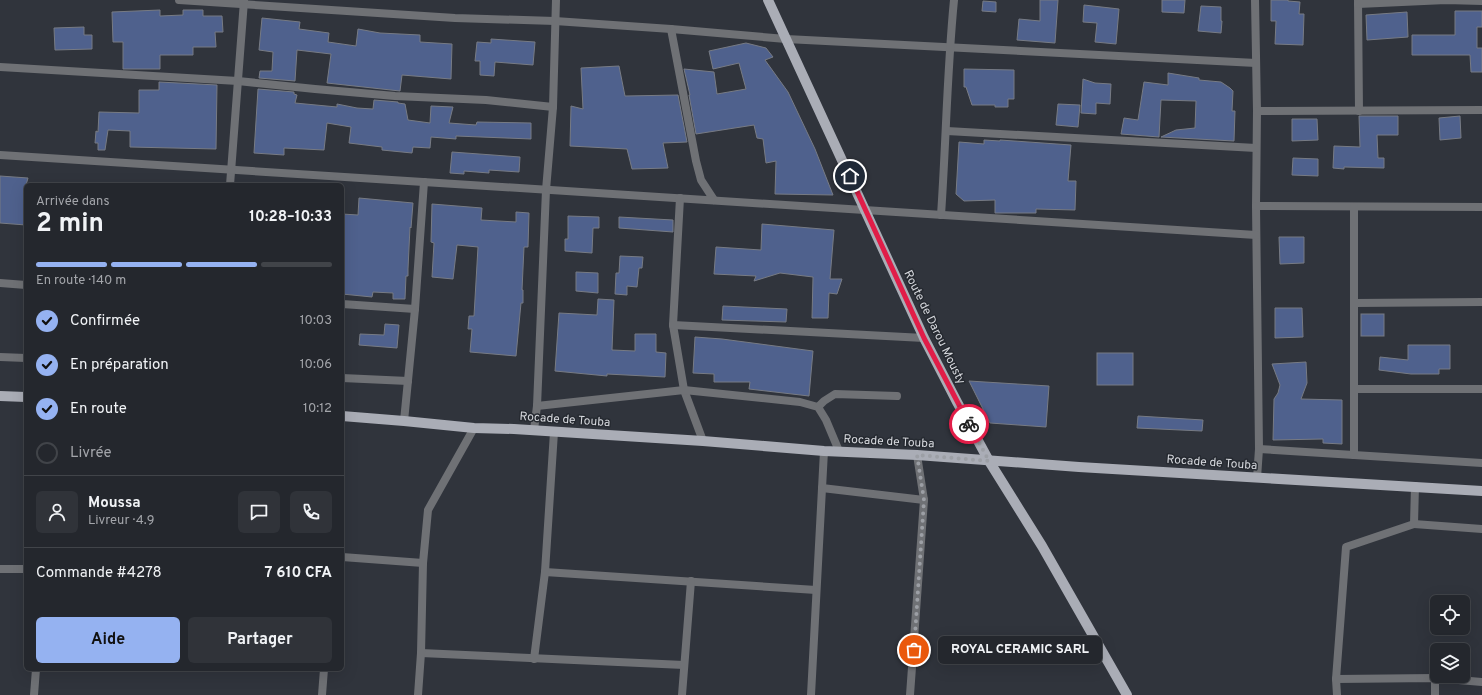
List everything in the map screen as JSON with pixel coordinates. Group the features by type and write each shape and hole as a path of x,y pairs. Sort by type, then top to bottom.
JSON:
{"main road":[{"name":"Route de Darou Mousty","path":"768,0 924,338 989,461 1046,553 1127,695"},
{"path":"0,396 24,398"},
{"name":"Rocade de Touba","path":"344,416 474,428 514,428 824,451 917,455 989,461 1482,491"}],"street":[{"path":"179,0 243,2 455,18 555,21 786,39 1256,63"},
{"path":"534,430 537,406 546,190 554,107 556,0"},
{"path":"941,215 949,47 954,0"},
{"path":"1255,0 1259,449 1257,478"},
{"path":"1359,111 1358,2 1446,0 1482,1"},
{"path":"230,183 243,2"},
{"path":"671,29 696,161 701,180 714,200"},
{"path":"0,67 238,81 395,96 486,100 554,107"},
{"path":"1257,111 1482,110"},
{"path":"946,131 1256,148"},
{"path":"0,155 1256,235"},
{"path":"404,421 415,309 424,182"},
{"path":"680,198 673,325 684,390 703,441"},
{"path":"1256,206 1482,207"},
{"path":"1354,207 1354,456"},
{"path":"0,283 24,285"},
{"path":"1355,303 1482,302"},
{"path":"344,304 415,309"},
{"path":"673,325 924,338"},
{"path":"0,357 24,358"},
{"path":"344,378 408,381"},
{"path":"1355,389 1482,389"},
{"path":"537,406 684,390 800,402 818,407 826,420 839,451"},
{"path":"818,407 824,400 835,394 897,396"},
{"path":"418,695 421,653 423,563 428,510 474,428"},
{"path":"534,659 545,572 554,432"},
{"path":"1259,449 1482,463"},
{"path":"811,695 824,451"},
{"path":"910,695 924,500 917,455"},
{"path":"1414,524 1415,486"},
{"path":"822,488 924,500"},
{"path":"1337,695 1336,679 1346,547 1414,524 1482,529"},
{"path":"344,557 423,563"},
{"path":"0,569 24,569"},
{"path":"545,572 816,590"},
{"path":"682,695 690,581"},
{"path":"421,653 684,665"},
{"path":"34,695 36,671"},
{"path":"322,695 324,671"},
{"path":"1336,679 1430,678"},
{"path":"1470,681 1482,682"},
{"path":"1435,683 1435,695"}],"building":[{"path":"1040,0 1058,0 1055,43 1017,40 1019,19 1040,21"},
{"path":"1162,0 1185,0 1184,13 1162,12"},
{"path":"1271,0 1300,2 1299,14 1304,14 1303,45 1275,44 1276,21 1271,21"},
{"path":"983,1 996,2 996,12 982,11"},
{"path":"1084,5 1119,9 1116,44 1095,42 1097,23 1083,22"},
{"path":"1201,6 1221,7 1221,33 1198,31"},
{"path":"160,10 160,16 183,15 183,10 203,10 203,16 222,16 223,32 215,32 216,47 193,47 193,55 160,55 160,69 123,69 123,42 113,42 112,12"},
{"path":"1455,11 1482,11 1482,27 1477,27 1477,48 1482,48 1482,72 1471,72 1470,55 1412,55 1412,35 1455,35"},
{"path":"1407,12 1408,37 1367,40 1366,15"},
{"path":"262,18 300,22 299,29 329,33 328,42 356,46 358,29 380,33 420,35 420,42 452,44 451,79 402,75 400,91 327,83 331,54 297,50 295,81 259,78 260,71 272,71 273,52 259,50"},
{"path":"84,27 84,35 92,35 92,49 55,50 54,28"},
{"path":"491,39 535,42 533,65 495,62 494,76 480,75 480,61 475,61 477,42 491,43"},
{"path":"746,43 766,48 773,57 765,60 788,92 815,149 833,195 775,194 776,161 766,163 763,139 757,138 754,125 696,134 684,69 714,72 717,94 746,89 739,63 713,69 709,51"},
{"path":"619,66 625,96 678,95 687,142 663,143 668,168 632,169 627,149 570,146 571,106 583,109 581,68"},
{"path":"964,69 1014,70 1014,99 1008,99 1008,107 995,107 995,105 972,105 966,87 964,87"},
{"path":"1168,73 1199,78 1199,80 1221,82 1233,91 1232,111 1235,111 1234,141 1161,137 1176,130 1195,128 1196,101 1161,100 1159,137 1121,134 1124,118 1138,120 1144,82 1168,85"},
{"path":"1083,79 1095,83 1111,84 1110,104 1096,103 1096,114 1081,113"},
{"path":"159,82 217,85 216,149 130,147 130,131 108,130 105,150 98,150 98,143 95,143 96,131 98,132 99,112 139,113 139,90 159,90"},
{"path":"258,89 294,92 294,94 297,95 295,103 337,107 337,104 357,108 373,109 374,100 398,102 405,104 408,120 430,123 431,106 453,107 449,123 476,125 477,122 531,123 531,139 456,136 456,139 431,137 430,148 413,147 412,153 382,150 382,147 349,143 351,127 327,123 324,150 284,148 284,155 254,153"},
{"path":"1058,104 1080,105 1078,127 1056,125"},
{"path":"1359,116 1398,116 1398,135 1377,135 1378,158 1384,158 1384,168 1333,168 1334,146 1360,147"},
{"path":"1460,116 1461,138 1440,140 1439,118"},
{"path":"1292,119 1317,119 1318,140 1292,141"},
{"path":"984,140 1071,145 1068,181 1076,181 1075,210 1036,209 1036,213 995,213 995,200 964,201 956,194 959,142 984,144"},
{"path":"452,152 520,157 519,172 489,170 489,173 464,171 464,174 450,173"},
{"path":"1293,158 1318,159 1318,176 1292,175"},
{"path":"0,176 28,178 27,183 24,183 24,225 0,223"},
{"path":"359,198 413,203 405,299 393,299 393,293 373,292 372,297 344,294 344,214 358,215"},
{"path":"432,204 482,208 481,220 516,222 516,212 529,213 528,247 524,247 522,290 523,303 521,303 516,356 470,352 472,329 468,329 469,316 474,316 478,247 457,245 453,279 432,277 434,243 431,242"},
{"path":"568,216 599,217 599,228 593,228 592,253 565,251 565,239 568,239"},
{"path":"619,217 673,220 673,232 619,228"},
{"path":"762,224 834,230 830,279 842,279 837,294 829,293 828,318 812,318 813,277 780,273 754,281 756,276 714,274 716,247 761,250"},
{"path":"1279,237 1304,237 1304,263 1280,264"},
{"path":"620,256 643,257 642,268 639,268 637,287 627,286 627,295 615,294 616,273 619,273"},
{"path":"576,272 598,273 598,293 576,291"},
{"path":"598,299 614,300 612,350 635,351 635,334 656,334 656,352 666,353 665,377 607,374 607,376 555,371 559,313 597,315"},
{"path":"723,306 787,309 786,322 722,320"},
{"path":"1275,308 1302,308 1303,337 1275,338"},
{"path":"1361,314 1384,314 1384,336 1361,336"},
{"path":"385,324 399,325 397,348 359,345 360,334 384,335"},
{"path":"695,337 813,351 809,396 749,389 750,382 714,382 714,374 693,373"},
{"path":"1408,345 1450,345 1450,369 1439,369 1439,374 1411,374 1379,370 1380,357 1408,360"},
{"path":"1097,353 1133,353 1133,385 1097,385"},
{"path":"1306,362 1307,383 1301,399 1342,400 1342,444 1323,443 1323,439 1273,440 1274,399 1278,393 1280,385 1272,364"},
{"path":"969,381 1049,386 1046,427 990,423"},
{"path":"1138,416 1203,420 1202,431 1137,428"}],"way so far":[{"path":"914,650 924,500 917,455 989,461 969,424"}],"place":[{"name":"ROYAL CERAMIC SARL","path":"914,650"}],"route":[{"path":"850,176 864,210 924,338 969,424"}]}
